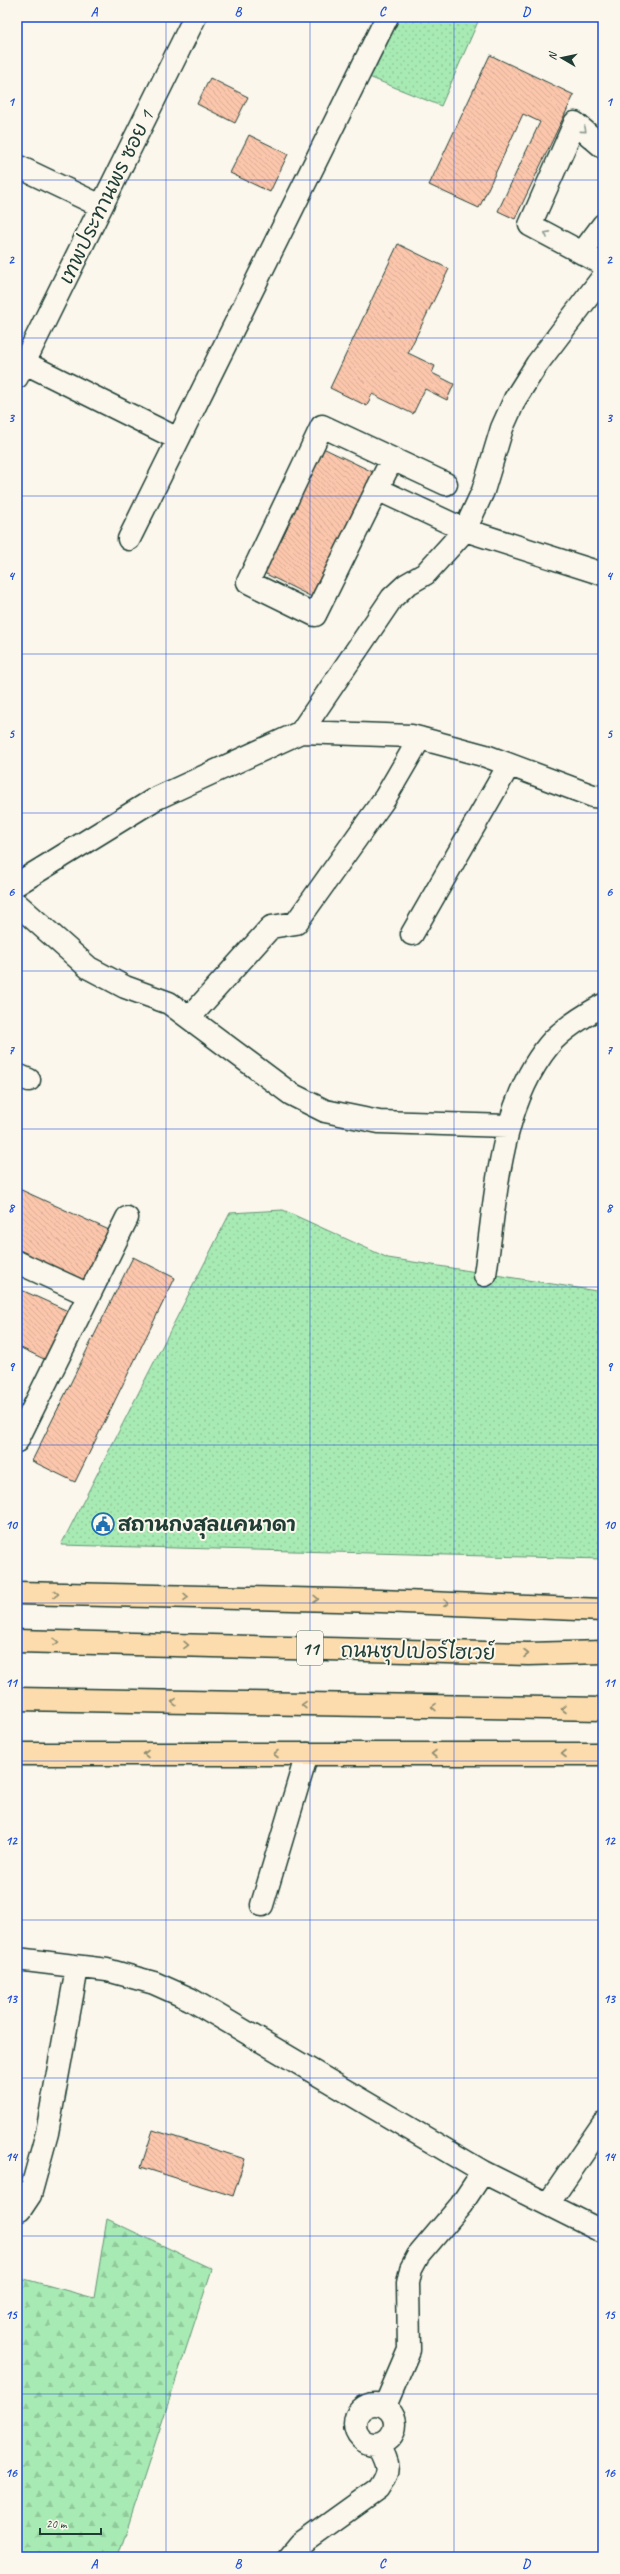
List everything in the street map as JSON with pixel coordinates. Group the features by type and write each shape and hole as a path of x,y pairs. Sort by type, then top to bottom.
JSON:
{"main road":[{"path":"17,1593 380,1600 603,1610"},
{"name":"ถนนซุปเปอร์ไฮเวย์","path":"17,1641 528,1654 603,1652"},
{"path":"17,1700 603,1709"},
{"path":"17,1754 603,1754"}],"street":[{"name":"เทพประทานพร ซอย 1","path":"19,366 102,206 195,17"},
{"path":"129,539 387,17"},
{"path":"603,147 575,123 530,225 603,264"},
{"path":"17,166 102,206"},
{"path":"582,253 603,225"},
{"path":"301,732 392,598 406,584 425,574 465,530 483,491 502,428 515,399 537,364 603,277"},
{"path":"19,366 178,439"},
{"path":"392,459 315,615 248,582 322,426 446,484"},
{"path":"377,489 465,530 603,574"},
{"path":"17,884 155,799 301,732 412,736 509,765 593,796 603,797"},
{"path":"190,1017 272,927 296,923 385,798 420,738"},
{"path":"412,934 509,765"},
{"path":"17,904 89,968 125,987 169,1003 190,1017 291,1094 325,1111 379,1122 508,1126"},
{"path":"484,1275 508,1126 522,1090 549,1044 603,1005"},
{"path":"17,1441 127,1218"},
{"path":"17,1262 89,1295"},
{"path":"262,1905 307,1754"},
{"path":"17,1960 77,1968 107,1970 154,1983 190,1999 483,2172 603,2232"},
{"path":"17,2209 20,2210 30,2195 47,2133 77,1968"},
{"path":"548,2204 603,2124"},
{"path":"385,2406 400,2376 409,2350 408,2283 411,2269 418,2256 461,2206 483,2172"},
{"path":"375,2403 385,2406 395,2416 395,2432 385,2442 378,2445 364,2442 359,2437 355,2423 356,2416 368,2405 375,2403"},
{"path":"290,2557 300,2545 378,2489 386,2478 388,2465 378,2445"}],"green space":[{"path":"392,17 480,17 441,106 364,75"},
{"path":"283,1210 388,1258 603,1292 603,1559 61,1545 230,1213"},
{"path":"107,2219 212,2269 118,2557 17,2557 17,2277 94,2298"}],"building":[{"path":"490,55 574,95 515,219 498,211 540,122 523,114 479,208 429,185"},
{"path":"210,78 248,97 235,123 197,104"},
{"path":"249,135 288,154 270,192 230,173"},
{"path":"398,244 449,269 408,353 435,366 432,373 454,384 447,400 425,389 413,414 372,394 367,406 330,388"},
{"path":"321,447 375,473 314,598 260,571"},
{"path":"17,1188 109,1230 84,1287 17,1256"},
{"path":"133,1257 175,1278 75,1482 32,1461"},
{"path":"17,1288 68,1311 46,1360 17,1346"},
{"path":"153,2130 245,2159 233,2196 141,2167"}],"place":[{"name":"สถานกงสุลแคนาดา","path":"103,1524"}]}
